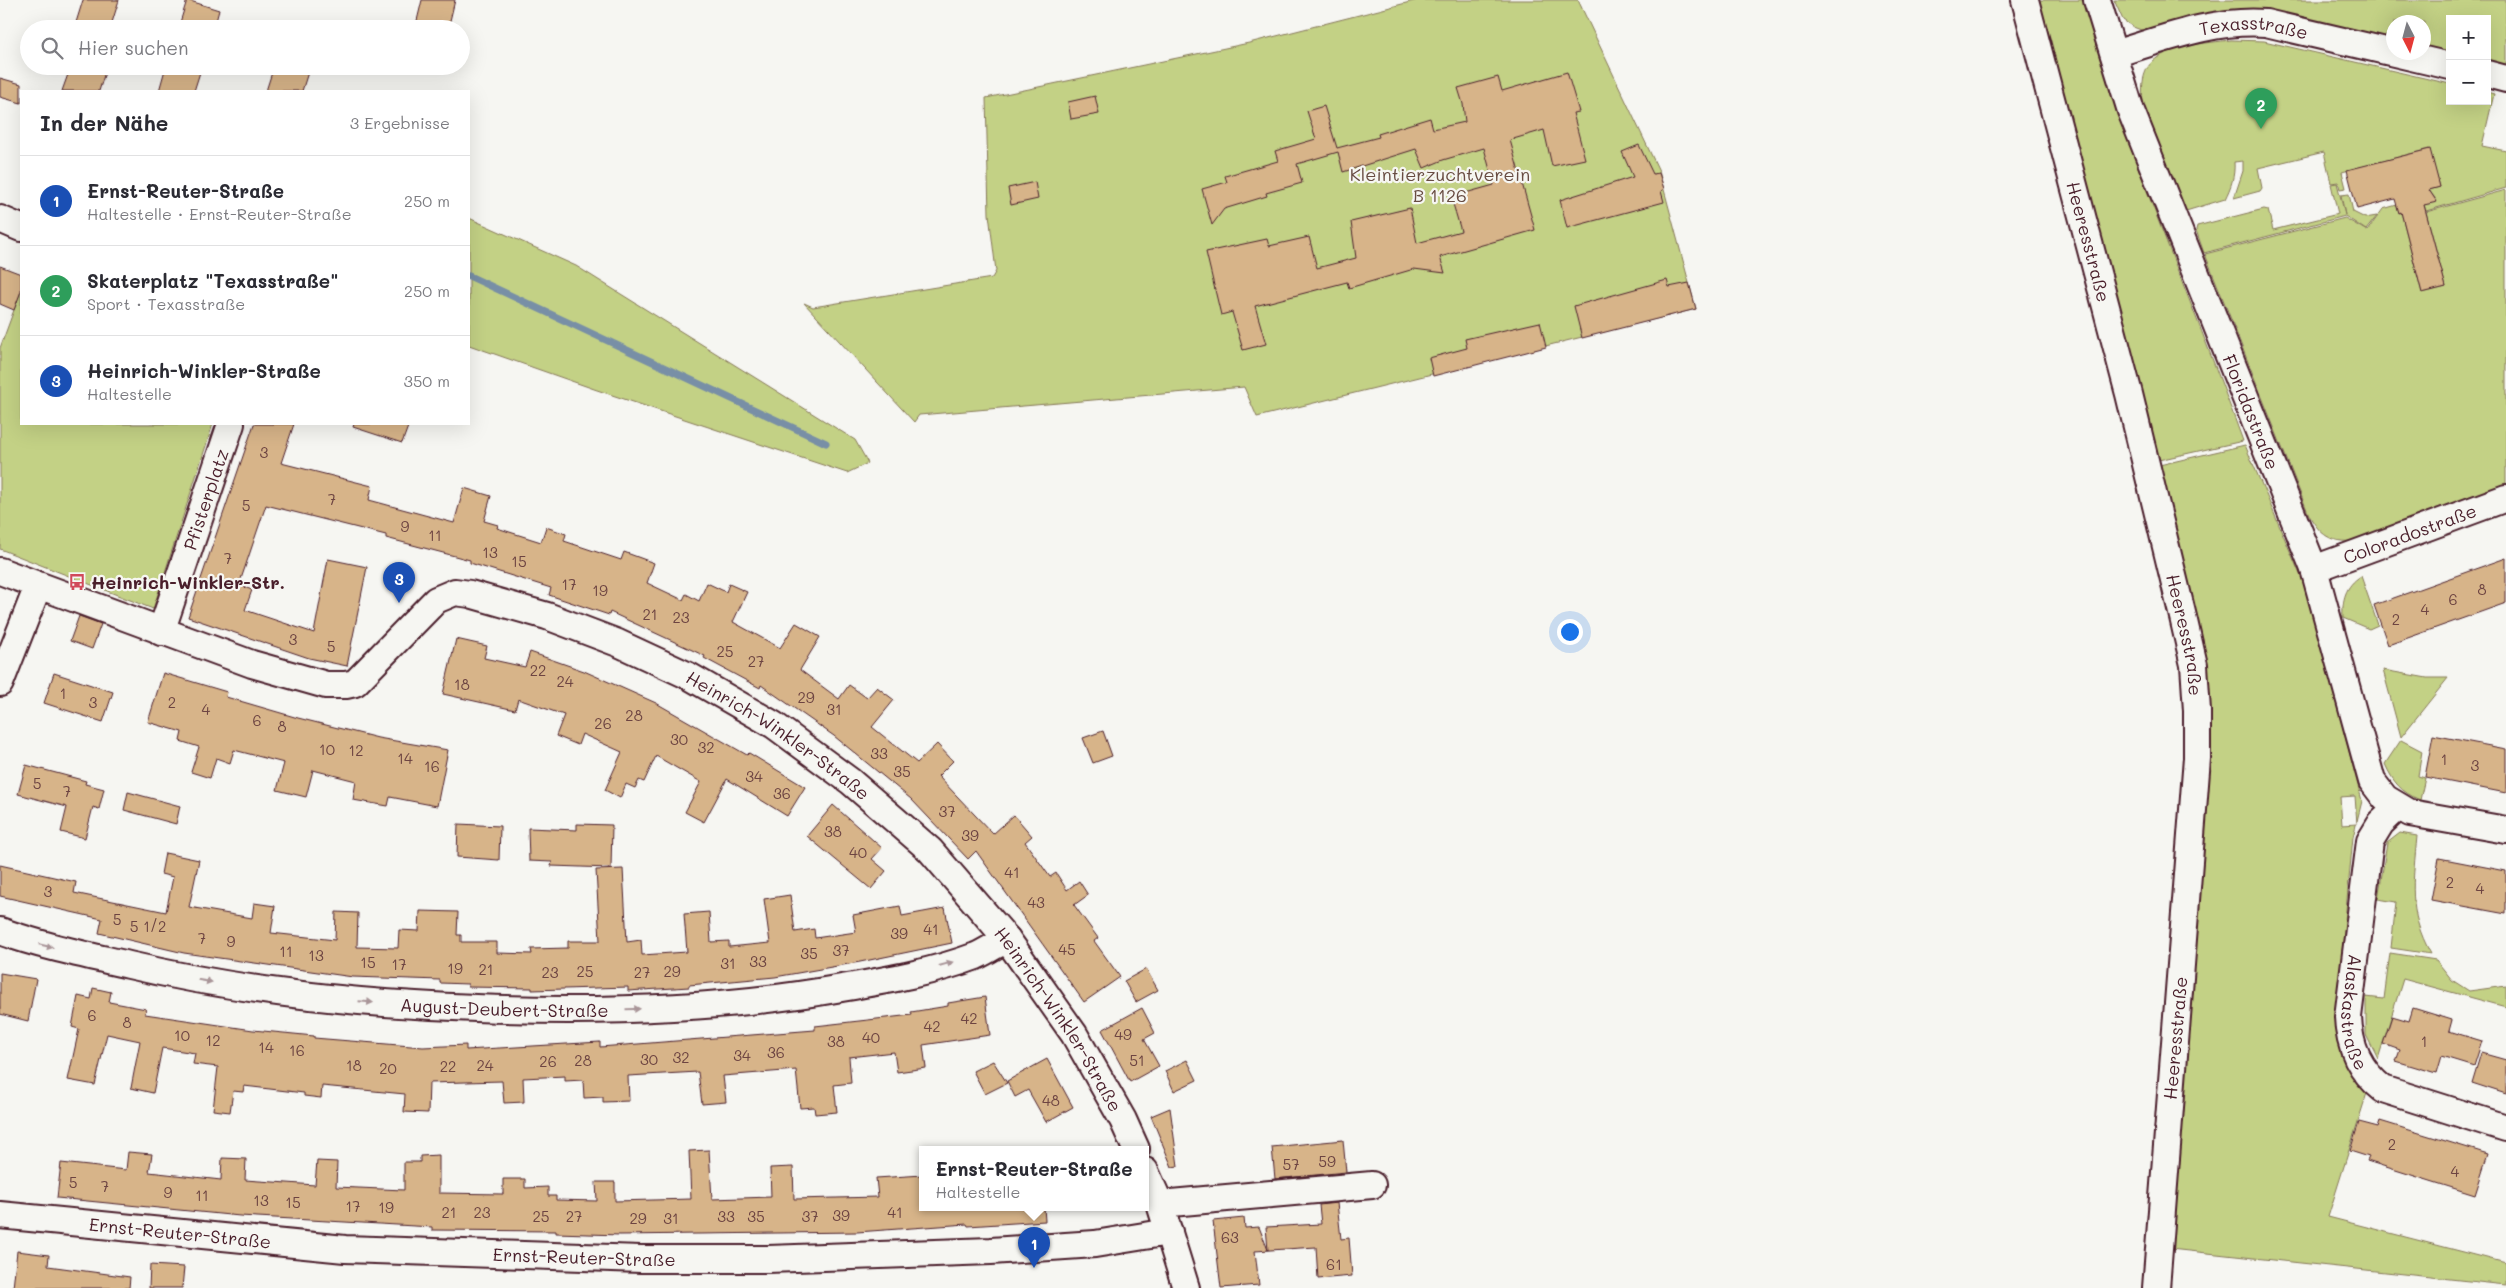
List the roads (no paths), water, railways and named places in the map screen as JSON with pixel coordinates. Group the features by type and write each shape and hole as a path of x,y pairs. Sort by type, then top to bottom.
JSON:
{"street":[{"name":"Heeresstraße","path":"2025,0 2129,394 2194,665 2197,711 2197,758 2156,1288"},
{"name":"Floridastraße","path":"2097,0 2131,111 2314,569 2372,782 2385,798 2403,810"},
{"name":"Texasstraße","path":"2114,54 2205,26 2247,21 2266,23 2446,65"},
{"path":"2491,75 2506,79"},
{"path":"0,219 20,228"},
{"name":"Pfisterplatz","path":"160,632 231,425"},
{"name":"Coloradostraße","path":"2314,569 2506,498"},
{"name":"Heinrich-Winkler-Straße","path":"0,571 160,632 252,664 326,685 337,686 355,683 436,600 455,592 470,594 547,616 618,642 689,676 774,725 850,780 930,850 1007,938 1074,1034 1135,1146"},
{"path":"0,683 38,586"},
{"path":"2403,810 2506,830"},
{"name":"Alaskastraße","path":"2403,810 2381,823 2370,841 2348,1017 2349,1038 2358,1062 2369,1078 2383,1089 2506,1128"},
{"name":"August-Deubert-Straße","path":"0,931 33,943 180,977 302,996 408,1006 564,1012 696,1007 801,995 899,978 977,955 1007,938"},
{"path":"1149,1180 1160,1204 1186,1288"},
{"path":"1160,1204 1372,1185"},
{"name":"Ernst-Reuter-Straße","path":"0,1215 344,1249 641,1259 768,1259 972,1252 1095,1244 1169,1232"}],"waterway":[{"path":"470,276 826,443"}],"place":[{"name":"Skaterplatz \"Texasstraße\"","path":"2261,129"},
{"name":"Heinrich-Winkler-Str.","path":"77,582"},
{"name":"Heinrich-Winkler-Straße","path":"399,603"},
{"name":"Ernst-Reuter-Straße","path":"1034,1268"}],"park label":[{"name":"Kleintierzuchtverein B 1126","path":"1440,184"}]}
